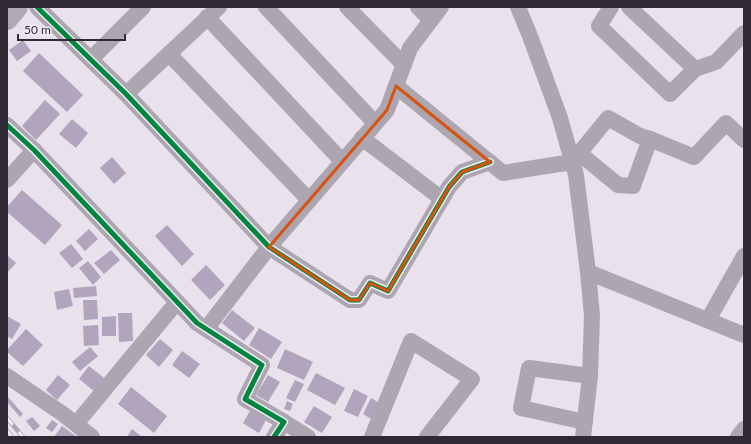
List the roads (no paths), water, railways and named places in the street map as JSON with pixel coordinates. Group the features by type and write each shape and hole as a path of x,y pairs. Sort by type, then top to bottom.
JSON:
{"main road":[{"path":"7,19 17,7"}],"street":[{"path":"37,7 126,94 269,247 350,300 359,300 370,283 388,291 449,187 462,172 490,162"},
{"path":"91,59 143,7"},
{"path":"266,7 375,123"},
{"path":"347,7 404,65"},
{"path":"418,7 431,20"},
{"path":"206,329 269,247 387,110 410,48 441,7"},
{"path":"518,7 576,158 576,175 592,316 590,376 584,429 521,408 529,368 590,376"},
{"path":"611,7 599,26 670,94 694,69 716,62 744,33"},
{"path":"629,7 694,69"},
{"path":"126,94 213,12 342,161"},
{"path":"168,54 309,200"},
{"path":"396,86 503,173 576,158 608,118 640,136 694,157 726,123 744,140"},
{"path":"7,125 34,150 197,323 262,365 245,399 308,437"},
{"path":"362,138 442,199"},
{"path":"576,158 618,185 633,186 650,139"},
{"path":"7,180 34,150"},
{"path":"708,320 744,256"},
{"path":"588,272 744,335"},
{"path":"76,424 177,302"},
{"path":"372,437 411,341 472,379 427,437"},
{"path":"7,376 76,424 92,437"},
{"path":"274,437 284,422"},
{"path":"738,437 744,429"}],"railway":[{"path":"7,418 23,437"},
{"path":"7,431 12,437"}]}
